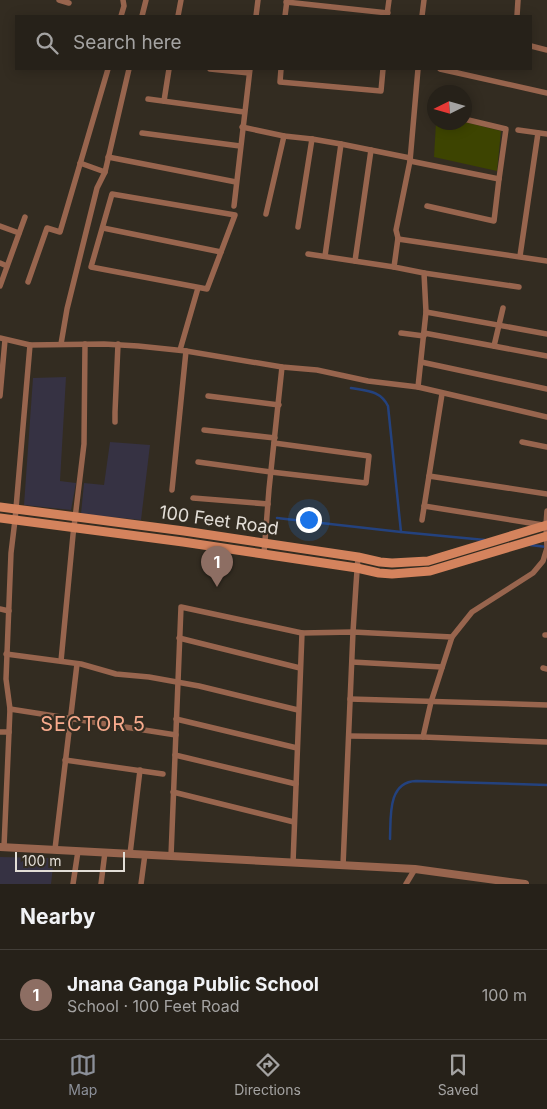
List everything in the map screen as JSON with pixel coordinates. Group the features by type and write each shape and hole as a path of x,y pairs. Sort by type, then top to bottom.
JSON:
{"main road":[{"name":"100 Feet Road","path":"0,507 174,530 392,563 428,561 546,525"},
{"name":"100 Feet Road","path":"0,518 183,542 392,574 430,572 547,536"}],"street":[{"path":"60,0 69,3"},
{"path":"121,15 124,6 123,0"},
{"path":"142,15 146,0"},
{"path":"178,15 181,0"},
{"path":"256,15 258,0"},
{"path":"285,15 287,1 388,14 389,0"},
{"path":"422,15 424,0"},
{"path":"517,15 518,0"},
{"path":"532,46 547,50"},
{"path":"28,282 47,228 60,232 108,70"},
{"path":"61,344 67,309 97,188 105,172 129,70"},
{"path":"164,101 169,70"},
{"path":"230,70 249,71 234,206"},
{"path":"281,70 280,82 381,91 383,70"},
{"path":"394,267 398,239 396,230 410,159 418,70"},
{"path":"444,70 547,93"},
{"path":"148,99 244,112"},
{"path":"427,206 494,221 506,129 472,122"},
{"path":"242,127 371,150 499,179"},
{"path":"518,130 547,134"},
{"path":"142,133 240,146"},
{"path":"520,256 538,133"},
{"path":"266,214 284,136"},
{"path":"298,227 312,139"},
{"path":"325,256 341,144"},
{"path":"355,261 371,150"},
{"path":"108,157 236,182"},
{"path":"80,163 105,172"},
{"path":"112,194 234,215 208,290 92,268 103,228 112,194"},
{"path":"0,286 26,217"},
{"path":"0,226 20,233"},
{"path":"103,228 221,252"},
{"path":"398,239 547,261"},
{"path":"308,254 519,287"},
{"path":"0,263 7,266"},
{"path":"418,387 426,312 424,273"},
{"path":"172,490 183,350 198,288"},
{"path":"494,346 503,308"},
{"path":"426,312 547,334"},
{"path":"401,333 424,334 547,356"},
{"path":"0,396 2,339 30,345 118,344 183,350 282,367 317,370 368,381 418,387 547,417"},
{"path":"61,661 84,444 85,344"},
{"path":"115,422 118,344"},
{"path":"30,345 11,554 9,611 3,679 10,709 3,785 2,847 414,869 525,884"},
{"path":"421,362 547,389"},
{"path":"264,554 282,367"},
{"path":"422,520 442,394"},
{"path":"208,396 279,405"},
{"path":"198,462 366,484 369,456 204,430"},
{"path":"522,442 547,447"},
{"path":"429,476 547,494"},
{"path":"193,498 268,504"},
{"path":"424,506 546,525"},
{"path":"423,737 452,637 472,612 533,573 543,561 547,548 547,511"},
{"path":"343,866 358,557"},
{"path":"171,856 181,607 302,633 353,632 452,637"},
{"path":"0,609 9,611"},
{"path":"293,863 302,633"},
{"path":"179,638 300,668"},
{"path":"6,654 61,661 116,674 149,677 199,686 298,710"},
{"path":"352,662 442,667"},
{"path":"55,849 77,664"},
{"path":"350,699 547,705"},
{"path":"10,709 176,735"},
{"path":"176,719 297,748"},
{"path":"0,732 9,732"},
{"path":"349,736 547,742"},
{"path":"175,755 296,784"},
{"path":"66,760 163,774"},
{"path":"130,854 140,770"},
{"path":"173,792 294,822"},
{"path":"73,884 78,851"},
{"path":"102,884 105,852"},
{"path":"141,884 145,854"},
{"path":"406,884 414,869"}],"shaded area":[{"path":"66,377 60,481 76,483 71,510 24,505 33,378"},
{"path":"110,442 150,445 141,520 81,514 84,483 104,485"},
{"path":"0,857 54,858 51,884 0,884"}],"green space":[{"path":"472,124 501,131 497,171 434,157 436,130 472,130"}],"waterway":[{"path":"351,388 377,394 388,406 401,532"},
{"path":"277,518 485,540"},
{"path":"530,545 547,547"},
{"path":"390,839 391,812 395,794 407,783 416,781 547,785"}],"place":[{"name":"Jnana Ganga Public School","path":"217,587"}],"district":[{"name":"SECTOR 5","path":"93,724"}]}
